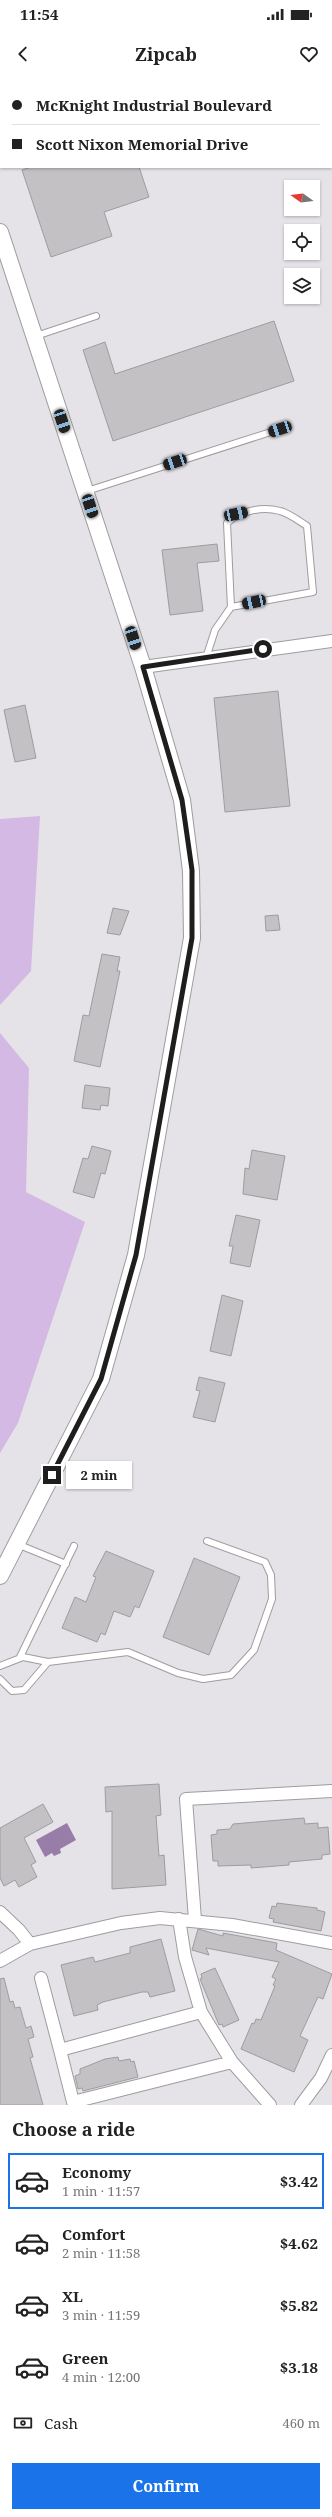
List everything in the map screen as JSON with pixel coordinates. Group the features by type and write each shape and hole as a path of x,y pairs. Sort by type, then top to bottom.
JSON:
{"main road":[{"path":"0,232 143,667 182,800 192,870 192,938 136,1255 101,1379 0,1576"}],"street":[{"path":"143,667 332,641"},
{"path":"195,1920 186,1800 332,1791"},
{"path":"0,1912 19,1930 30,1944"},
{"path":"0,1961 30,1944 121,1923 160,1918 195,1920 332,1943"},
{"path":"179,1919 186,1957 201,2012 232,2062 270,2105"},
{"path":"0,1951 18,1950"},
{"path":"41,1978 73,2102 232,2062"},
{"path":"60,2050 201,2012"},
{"path":"301,2105 321,2078 332,2055"}],"lane":[{"path":"34,336 96,316"},
{"path":"85,491 280,429"},
{"path":"206,658 215,630 231,607 227,523 236,514 259,509 280,511 307,526 313,592 231,607"},
{"path":"0,1666 20,1658 48,1662 128,1652 178,1672 203,1679 231,1675 254,1650 272,1599 271,1575 264,1562 207,1541"},
{"path":"17,1544 66,1564"},
{"path":"20,1658 74,1546"},
{"path":"0,1679 12,1691 24,1690 48,1662"}],"shaded area":[{"path":"40,816 31,971 0,1005 0,819"},
{"path":"0,1033 29,1068 26,1192 85,1222 18,1423 0,1453"},
{"path":"67,1823 76,1840 60,1849 61,1853 54,1856 52,1853 45,1857 36,1840"}],"building":[{"path":"28,168 139,168 149,197 104,212 112,236 51,257 22,170"},
{"path":"274,321 294,381 113,441 83,350 105,342 115,374"},
{"path":"217,544 219,561 197,563 203,611 170,615 162,550"},
{"path":"278,691 290,806 225,812 214,698"},
{"path":"25,705 36,758 15,762 4,710"},
{"path":"113,908 129,911 120,935 107,933"},
{"path":"278,915 280,930 266,931 265,916"},
{"path":"102,954 120,957 117,971 120,971 100,1067 74,1061 83,1015 89,1016"},
{"path":"85,1085 110,1088 108,1106 101,1105 100,1110 82,1108"},
{"path":"92,1146 111,1151 105,1174 101,1173 94,1198 73,1192 83,1158 88,1159"},
{"path":"252,1150 285,1156 277,1200 243,1194 245,1168 249,1169"},
{"path":"236,1215 260,1220 250,1267 230,1263 233,1246 229,1246"},
{"path":"222,1295 243,1301 231,1356 210,1351"},
{"path":"199,1377 225,1383 215,1422 193,1417 200,1391 196,1390"},
{"path":"106,1551 154,1571 139,1608 135,1606 130,1617 114,1611 105,1635 101,1633 97,1642 62,1628 75,1597 86,1602 96,1577 93,1576"},
{"path":"194,1558 240,1577 209,1655 163,1637"},
{"path":"159,1784 161,1815 156,1816 159,1856 164,1855 166,1885 112,1889 112,1811 106,1812 105,1787"},
{"path":"43,1804 53,1822 24,1838 36,1862 31,1865 37,1877 19,1887 15,1880 4,1886 0,1878 0,1828"},
{"path":"304,1818 305,1824 318,1823 318,1828 328,1827 330,1854 322,1855 322,1859 289,1862 289,1865 251,1868 251,1865 218,1866 218,1861 213,1861 211,1835 217,1834 217,1830 230,1829 233,1824"},
{"path":"277,1903 317,1908 317,1910 325,1912 321,1931 273,1922 274,1919 269,1918 272,1906 276,1907"},
{"path":"198,1929 223,1936 223,1933 277,1943 276,1950 332,1974 323,1999 318,1997 300,2036 308,2040 294,2072 241,2049 252,2023 254,2024 256,2019 261,2020 275,1986 273,1985 276,1979 272,1977 279,1962 206,1948 209,1955 192,1950"},
{"path":"161,1939 175,1991 150,1997 148,1992 142,1992 103,2002 97,2005 98,2010 74,2016 61,1965 93,1957 95,1962 130,1953 130,1947"},
{"path":"215,1968 239,2020 223,2027 222,2024 219,2025 200,1979 202,1978 201,1974"},
{"path":"4,1978 10,2002 13,2001 15,2008 20,2007 26,2028 31,2026 34,2037 28,2039 33,2057 30,2058 43,2105 0,2105 0,1979"},
{"path":"118,2057 119,2061 130,2059 131,2062 134,2061 138,2077 83,2091 82,2088 78,2089 75,2076 80,2074 80,2069 105,2059"}],"route":[{"path":"52,1475 101,1379 136,1255 192,938 192,870 188,832 182,800 143,667 263,649"}]}
